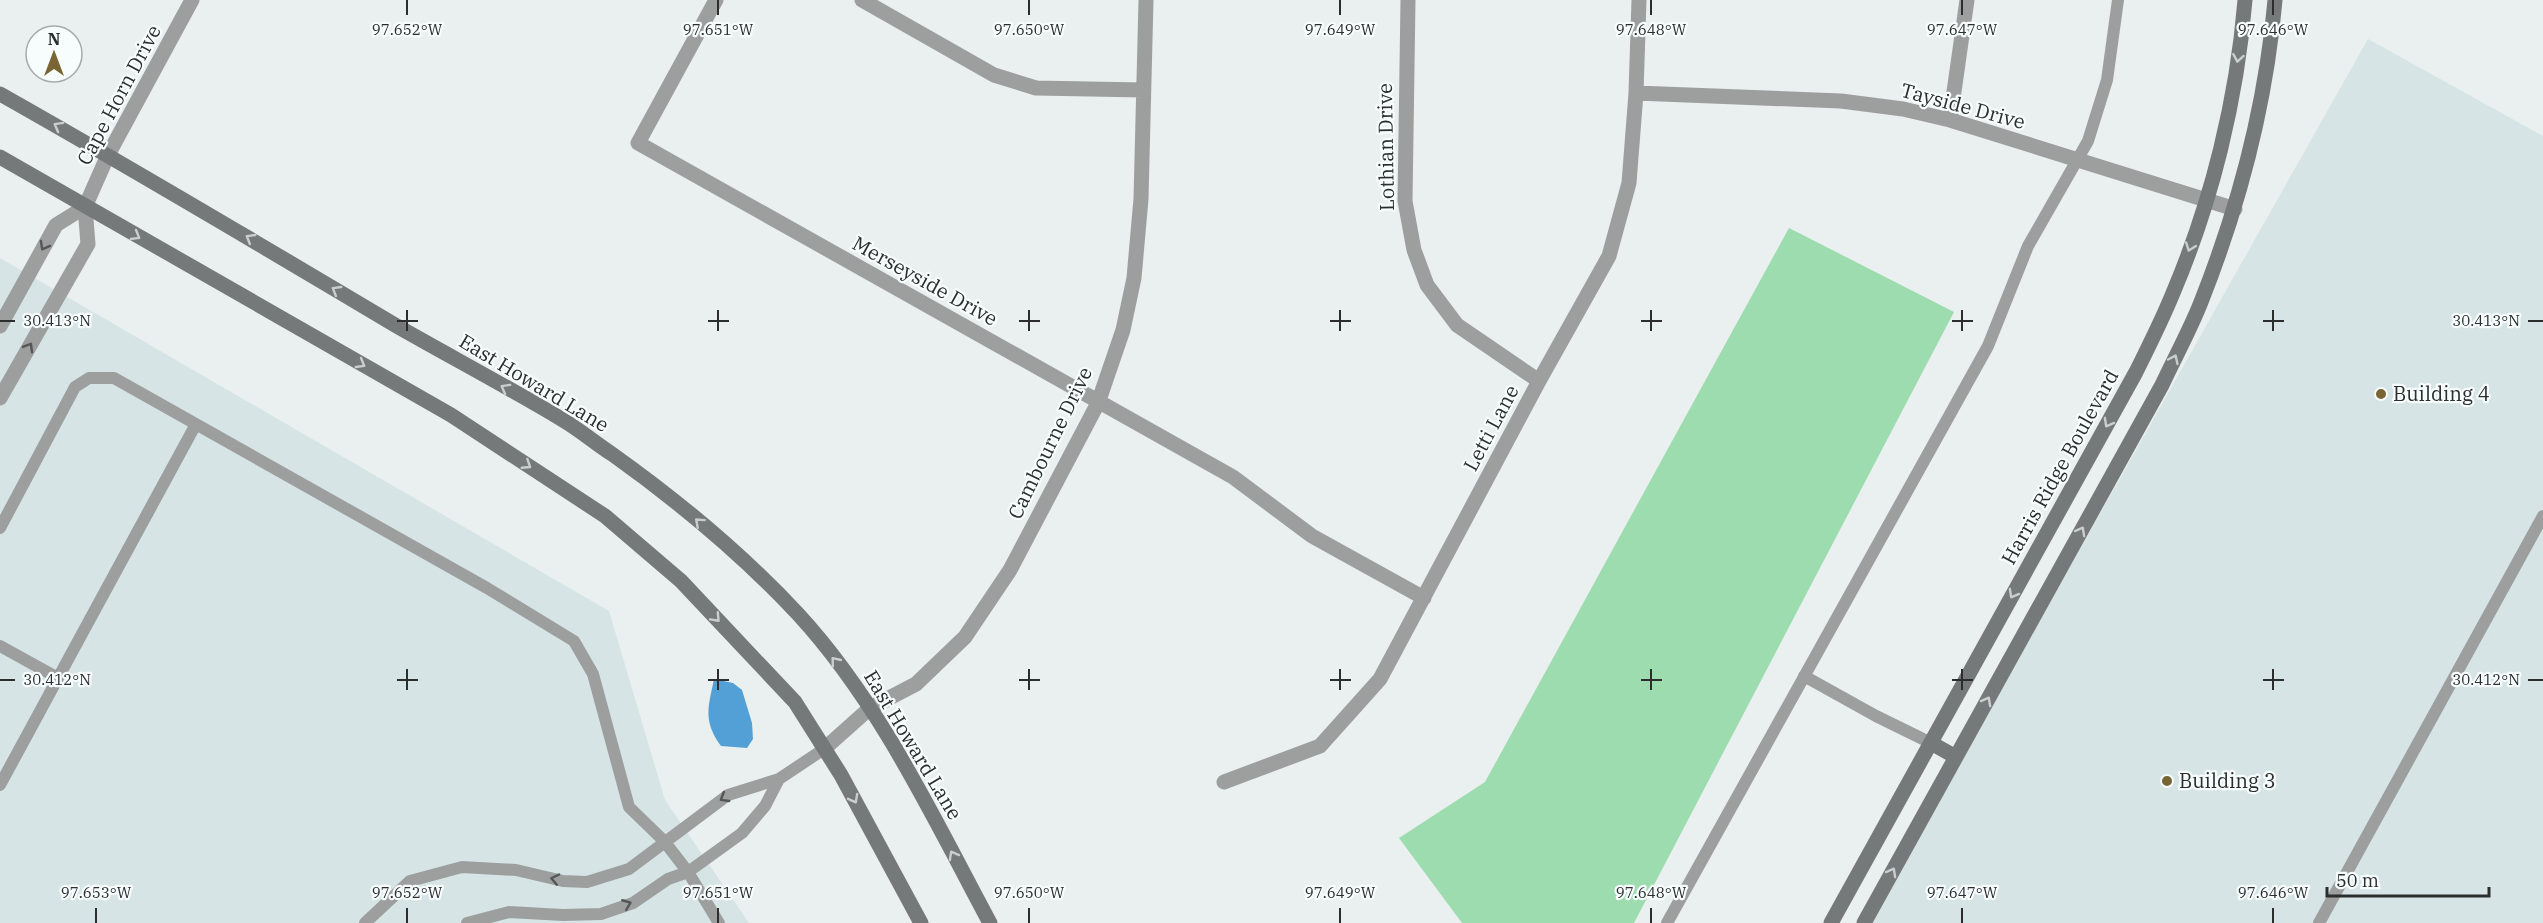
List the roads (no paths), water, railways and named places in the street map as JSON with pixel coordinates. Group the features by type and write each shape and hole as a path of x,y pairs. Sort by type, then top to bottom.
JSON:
{"main road":[{"name":"Harris Ridge Boulevard","path":"1831,923 2136,372 2174,292 2207,201 2227,120 2242,36 2245,0"},
{"path":"1864,923 2162,385 2201,303 2235,209 2257,116 2271,39 2275,0"},
{"name":"East Howard Lane","path":"0,93 461,364 566,422 671,496 734,552 798,615 870,708 990,923"},
{"path":"0,157 451,415 605,516 681,581 795,702 841,775 921,923"},
{"path":"1931,742 1956,757"}],"street":[{"name":"Merseyside Drive","path":"716,0 638,143 1233,477 1312,536 1424,598"},
{"path":"862,0 994,75 1036,88 1143,90"},
{"name":"Cambourne Drive","path":"824,749 870,708 916,684 965,637 1010,570 1098,403 1123,330 1134,278 1141,199 1146,0"},
{"name":"Lothian Drive","path":"1408,0 1405,201 1413,250 1427,285 1457,325 1539,381"},
{"name":"Letti Lane","path":"1224,782 1320,746 1380,679 1539,381 1610,256 1629,183 1636,93 1639,0"},
{"path":"1950,120 1967,0"},
{"name":"Cape Horn Drive","path":"86,207 108,155 193,1"},
{"name":"Tayside Drive","path":"1636,93 1841,101 1903,110 1950,120 2235,209"},
{"path":"0,326 56,225 86,207 88,244 0,398"}],"lane":[{"path":"1667,923 1988,346 2028,246 2088,141 2107,80 2118,0"},
{"path":"0,528 75,387 89,378 114,378 487,588 574,641 593,674 629,807 664,841 688,872 719,923"},
{"path":"0,785 196,424"},
{"path":"2319,923 2543,516"},
{"path":"0,646 58,678"},
{"path":"1804,676 1876,716 1931,742"},
{"path":"366,923 410,881 462,867 516,870 563,881 587,882 629,869 728,795 779,779 824,749"},
{"path":"467,923 509,912 562,915 601,914 633,903 668,879 688,872 742,833 765,806 779,779"}],"water":[{"path":"714,679 733,683 742,690 752,723 753,739 747,748 721,746 711,729 708,714"}],"place":[{"name":"Building 4","path":"2381,394"},
{"name":"Building 3","path":"2167,781"}]}
